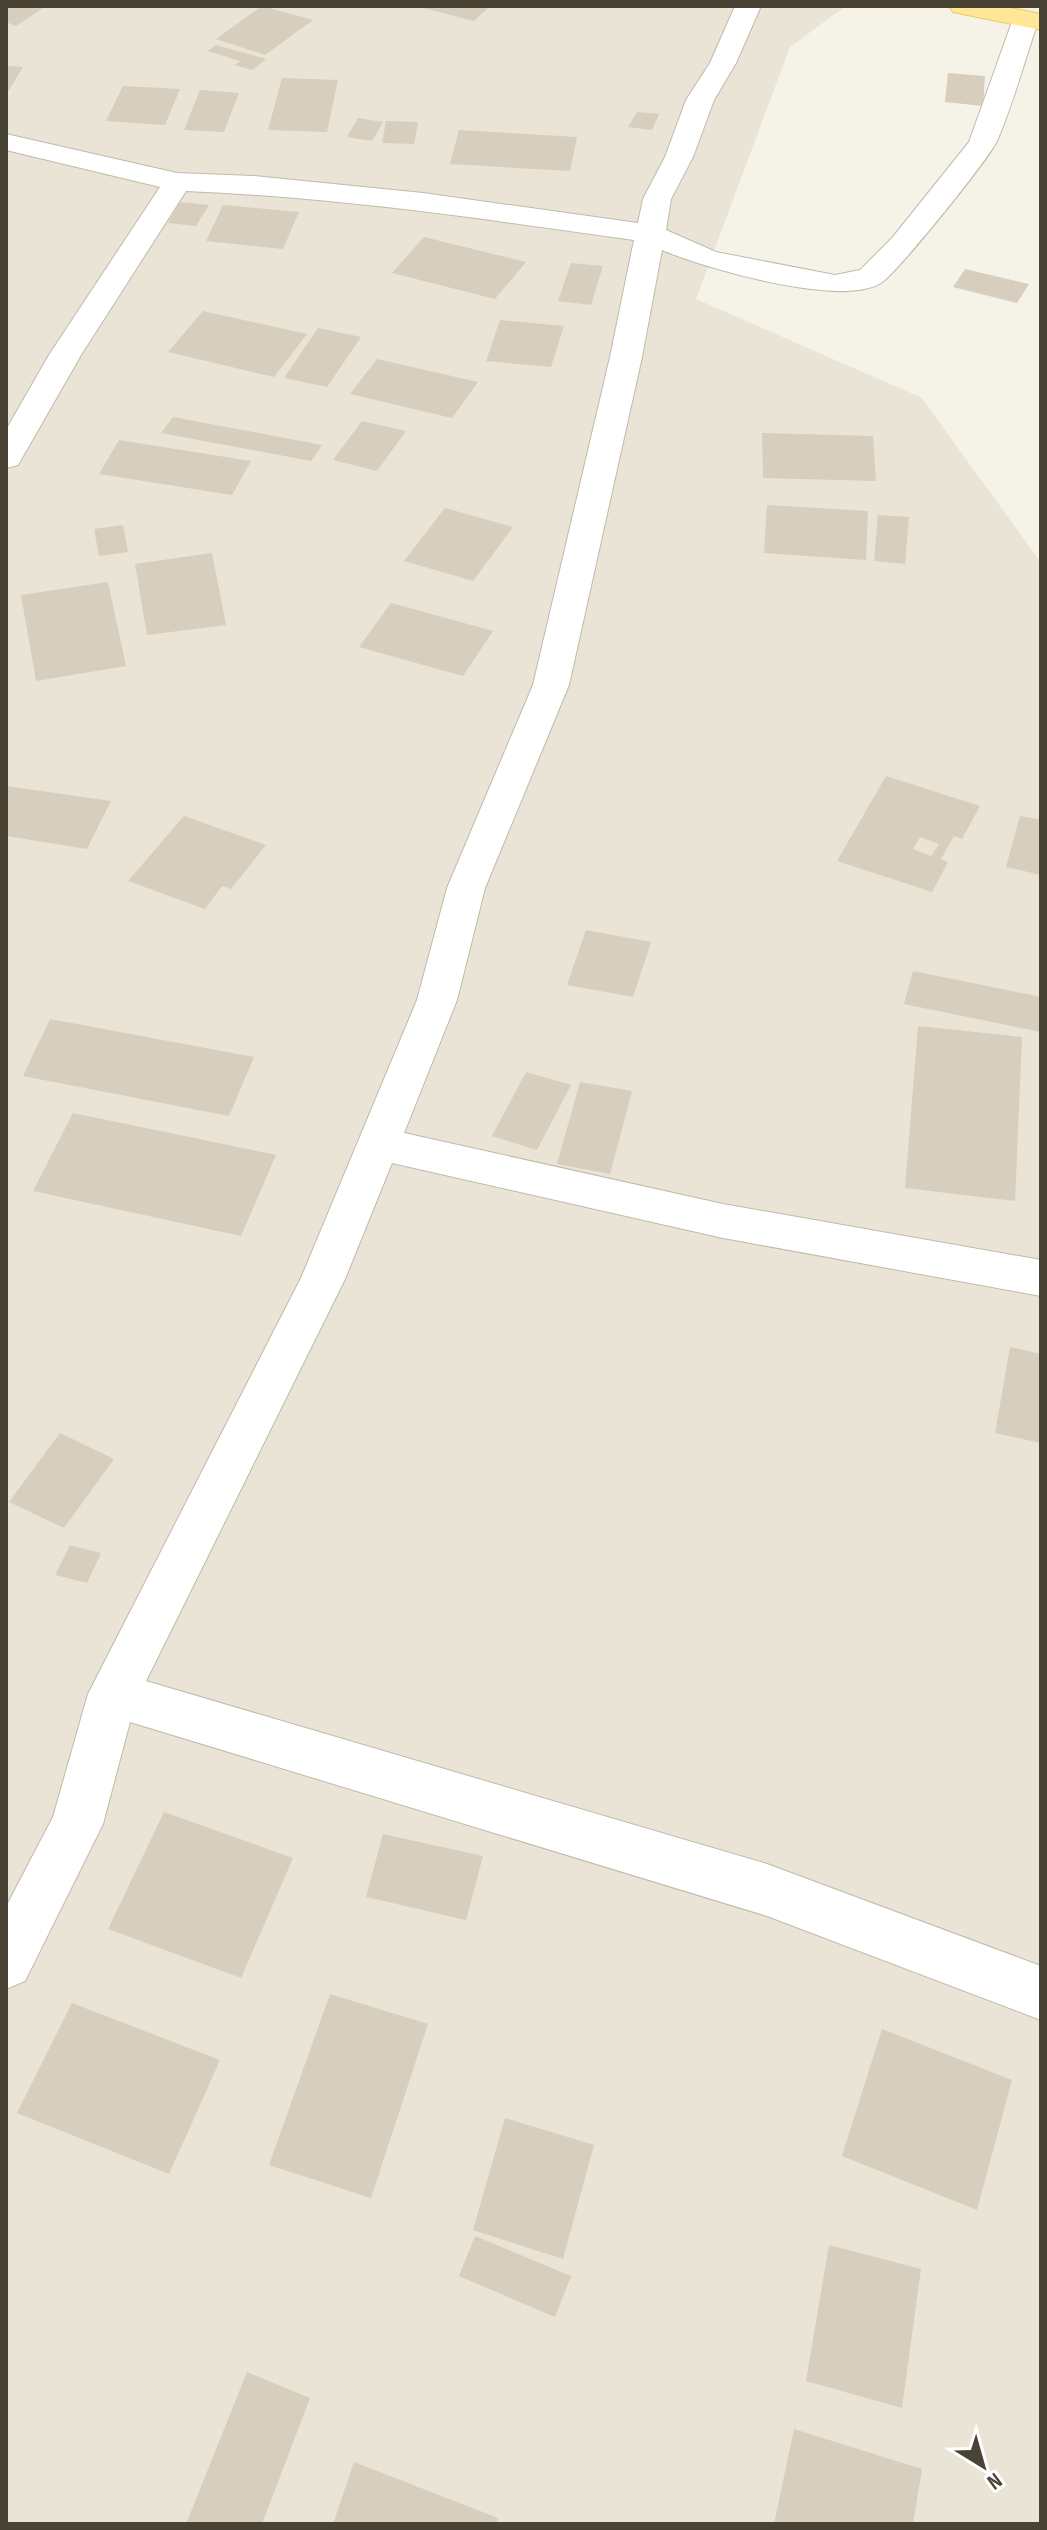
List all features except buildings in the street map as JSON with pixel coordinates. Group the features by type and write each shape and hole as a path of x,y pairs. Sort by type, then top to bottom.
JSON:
{"main road":[{"path":"962,6 1034,20"}],"street":[{"path":"6,1962 77,1824 113,1694 323,1279 437,1000 466,888 551,685 626,357 657,199 679,157 700,100 723,63 748,6"},
{"path":"6,142 177,182 254,185 423,202 649,233 708,259 835,284 870,277 902,244 982,143 1034,20"},
{"path":"6,458 65,355 177,182"},
{"path":"377,1143 723,1221 1041,1278"},
{"path":"113,1694 767,1890 1041,1993"}],"shaded area":[{"path":"6,6 846,6 790,47 696,299 922,398 1041,563 1041,2524 6,2524"}]}
